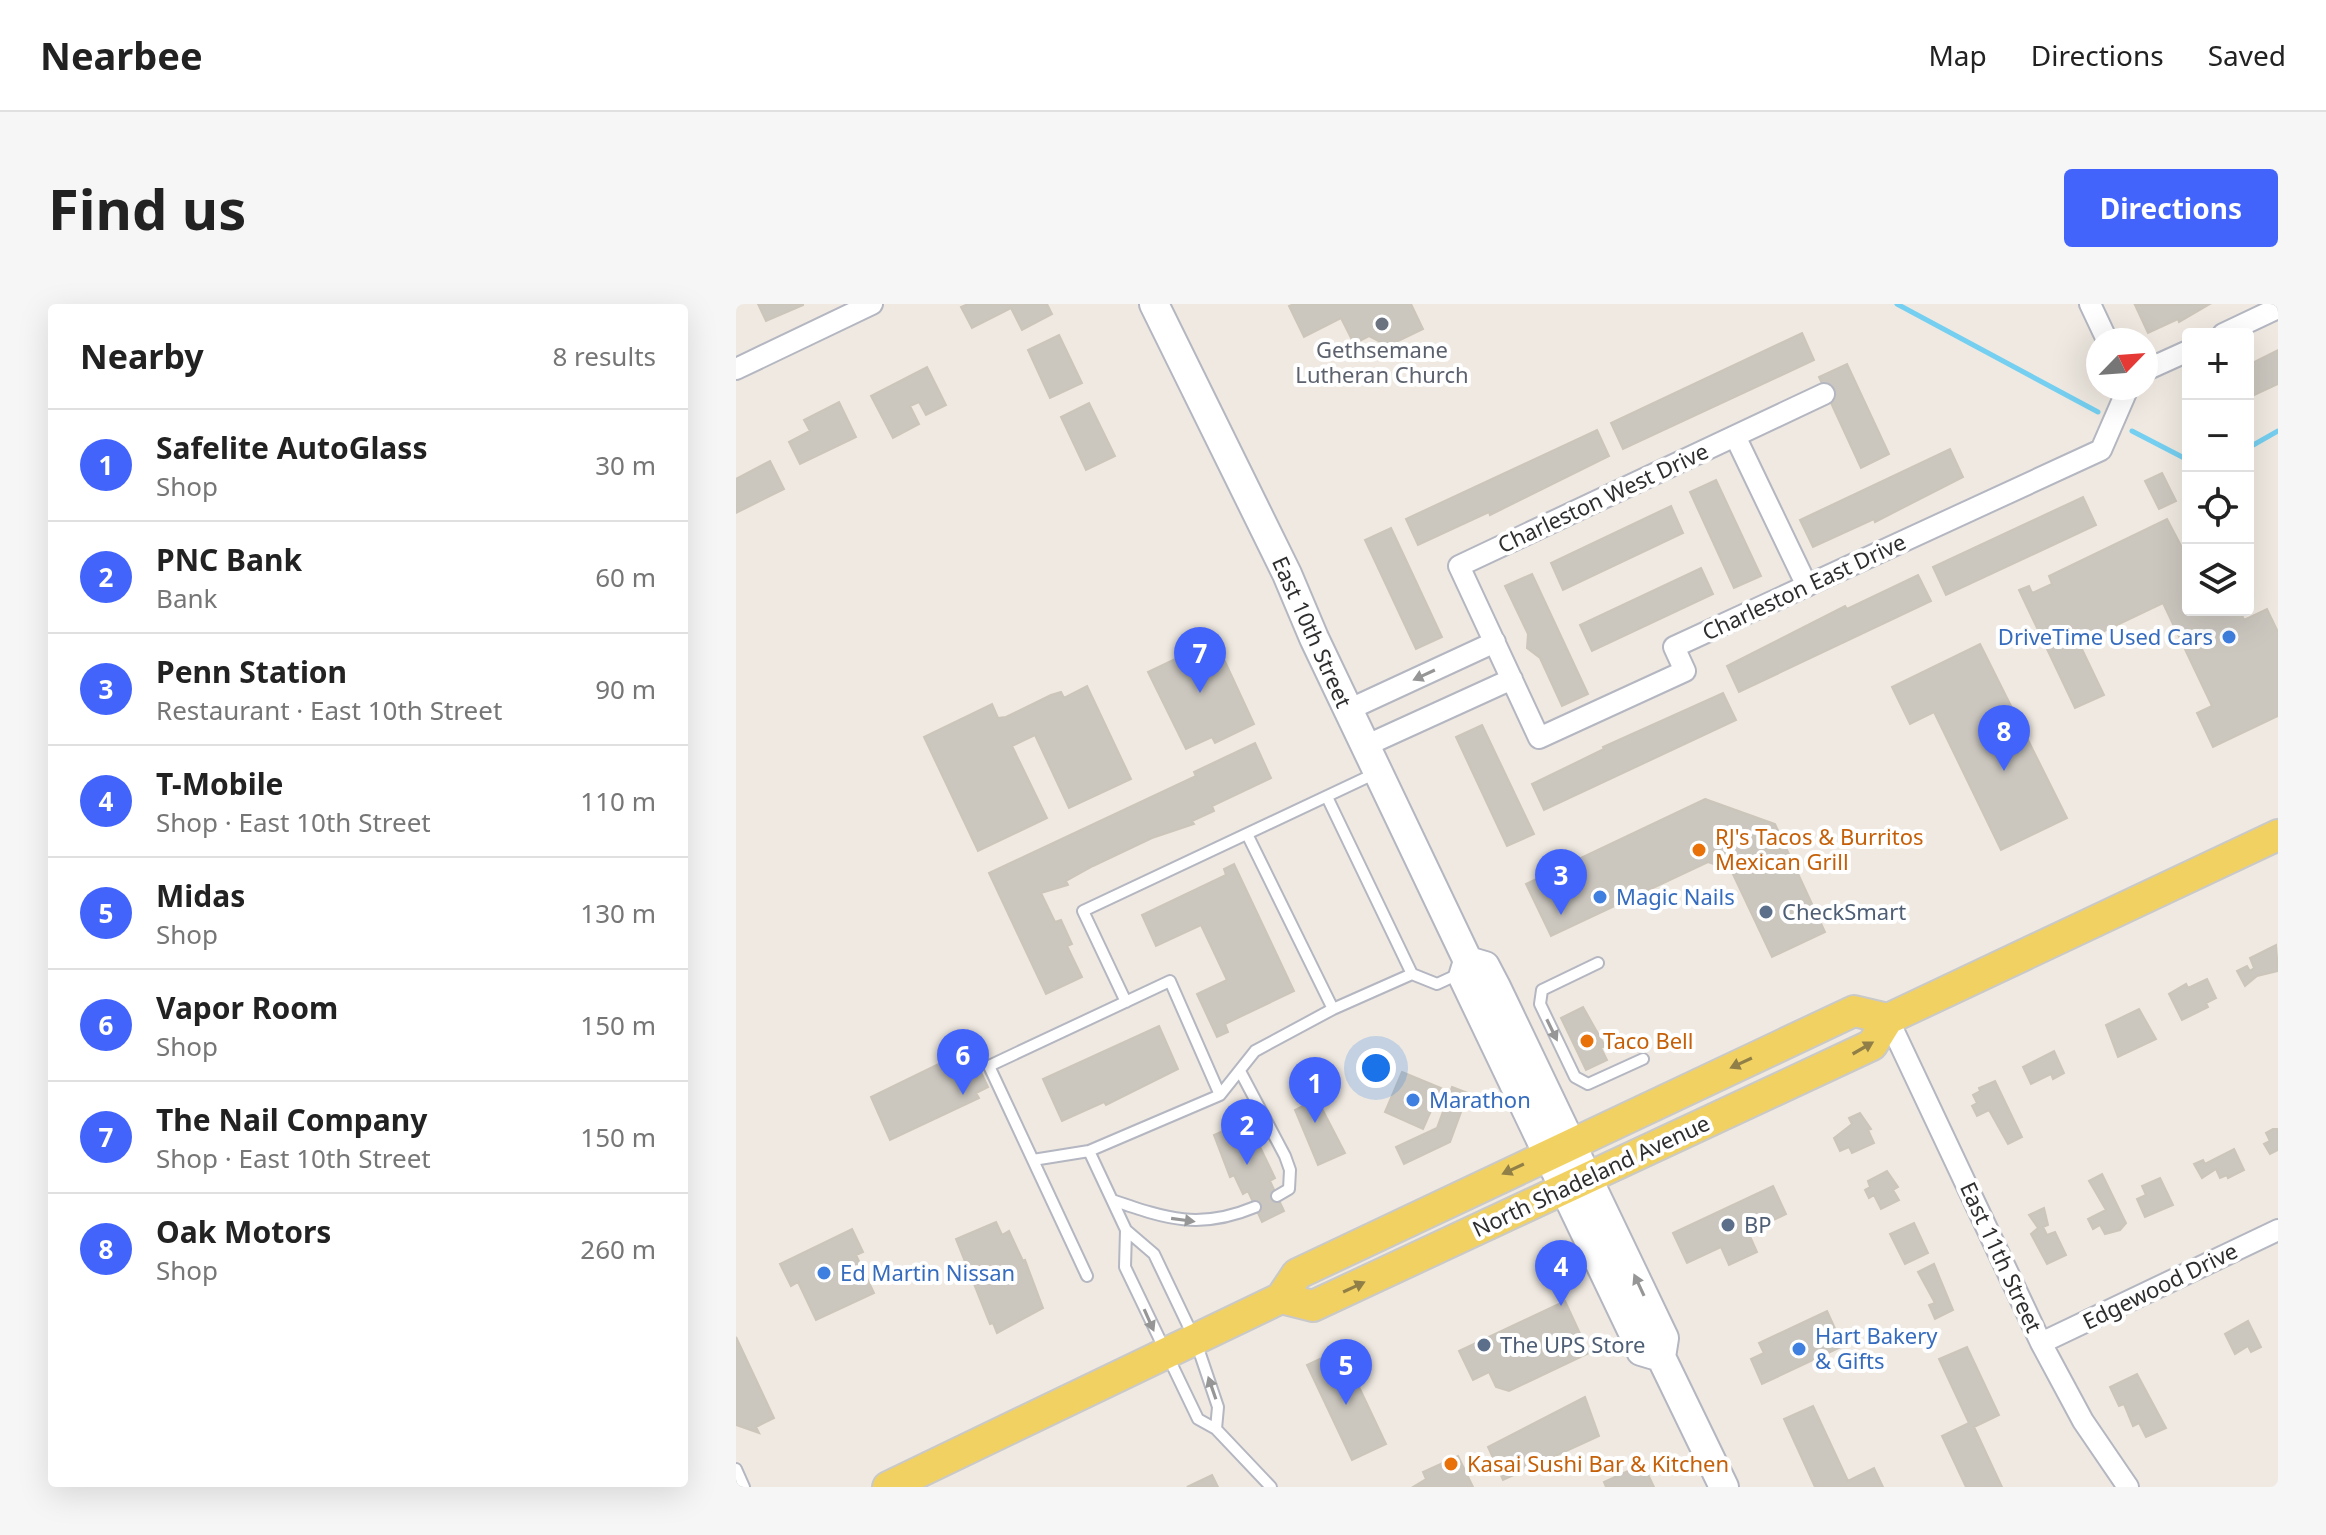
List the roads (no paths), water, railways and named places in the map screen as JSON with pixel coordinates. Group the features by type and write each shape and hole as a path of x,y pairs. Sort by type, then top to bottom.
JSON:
{"main road":[{"name":"East 10th Street","path":"1154,304 1287,574 1466,966 1485,966 1576,1183 1641,1351 1661,1357 1724,1487"},
{"name":"North Shadeland Avenue","path":"1281,1298 1313,1306 1872,1045 1888,1019 2278,835"},
{"name":"North Shadeland Avenue","path":"888,1487 1196,1342 1281,1298 1297,1274 1559,1148 1854,1011 1888,1019"}],"street":[{"path":"736,369 872,304"},
{"path":"2090,304 2101,328"},
{"path":"2236,328 2278,308"},
{"path":"2158,365 2182,354"},
{"name":"Charleston West Drive","path":"1512,679 1459,566 1824,394"},
{"name":"Charleston East Drive","path":"1512,679 1539,738 1685,671 1674,647 2101,450 2123,400"},
{"path":"1735,436 1807,586"},
{"path":"1348,710 1495,642"},
{"path":"1365,746 1512,679"},
{"name":"East 11th Street","path":"1888,1019 2041,1343 2083,1421 2128,1487"},
{"name":"Edgewood Drive","path":"2041,1343 2278,1230"}],"lane":[{"path":"1126,1002 1083,911 1378,772"},
{"path":"1327,797 1412,974 1437,984 1466,966"},
{"path":"1247,834 1333,1009"},
{"path":"1598,963 1542,990 1540,1004 1575,1077 1588,1084 1643,1059"},
{"path":"1033,1160 1089,1151 1220,1095 1255,1051 1333,1009 1412,974"},
{"path":"1087,1276 989,1066 1170,981 1220,1095"},
{"path":"1240,1071 1290,1170 1289,1189 1277,1196"},
{"path":"1089,1151 1126,1230 1154,1254 1196,1342 1218,1407 1216,1429"},
{"path":"1112,1200 1154,1215 1191,1222 1230,1217 1255,1207"},
{"path":"1126,1230 1125,1267 1165,1356 1198,1419 1216,1429 1271,1487"},
{"path":"736,1469 744,1487"}],"waterway":[{"path":"1897,304 2098,412"},
{"path":"2132,431 2182,457"},
{"path":"2254,445 2278,431"}],"place":[{"name":"Gethsemane Lutheran Church","path":"1382,324"},
{"name":"DriveTime Used Cars","path":"2229,637"},
{"name":"The Nail Company","path":"1200,693"},
{"name":"Oak Motors","path":"2004,771"},
{"name":"RJ's Tacos & Burritos Mexican Grill","path":"1699,850"},
{"name":"Magic Nails","path":"1600,897"},
{"name":"CheckSmart","path":"1766,912"},
{"name":"Penn Station","path":"1561,915"},
{"name":"Taco Bell","path":"1587,1041"},
{"name":"Vapor Room","path":"963,1095"},
{"name":"Marathon","path":"1413,1100"},
{"name":"Safelite AutoGlass","path":"1315,1123"},
{"name":"PNC Bank","path":"1247,1165"},
{"name":"BP","path":"1728,1225"},
{"name":"Ed Martin Nissan","path":"824,1273"},
{"name":"T-Mobile","path":"1561,1306"},
{"name":"The UPS Store","path":"1484,1345"},
{"name":"Hart Bakery & Gifts","path":"1799,1349"},
{"name":"Midas","path":"1346,1405"},
{"name":"Kasai Sushi Bar & Kitchen","path":"1451,1464"}]}
